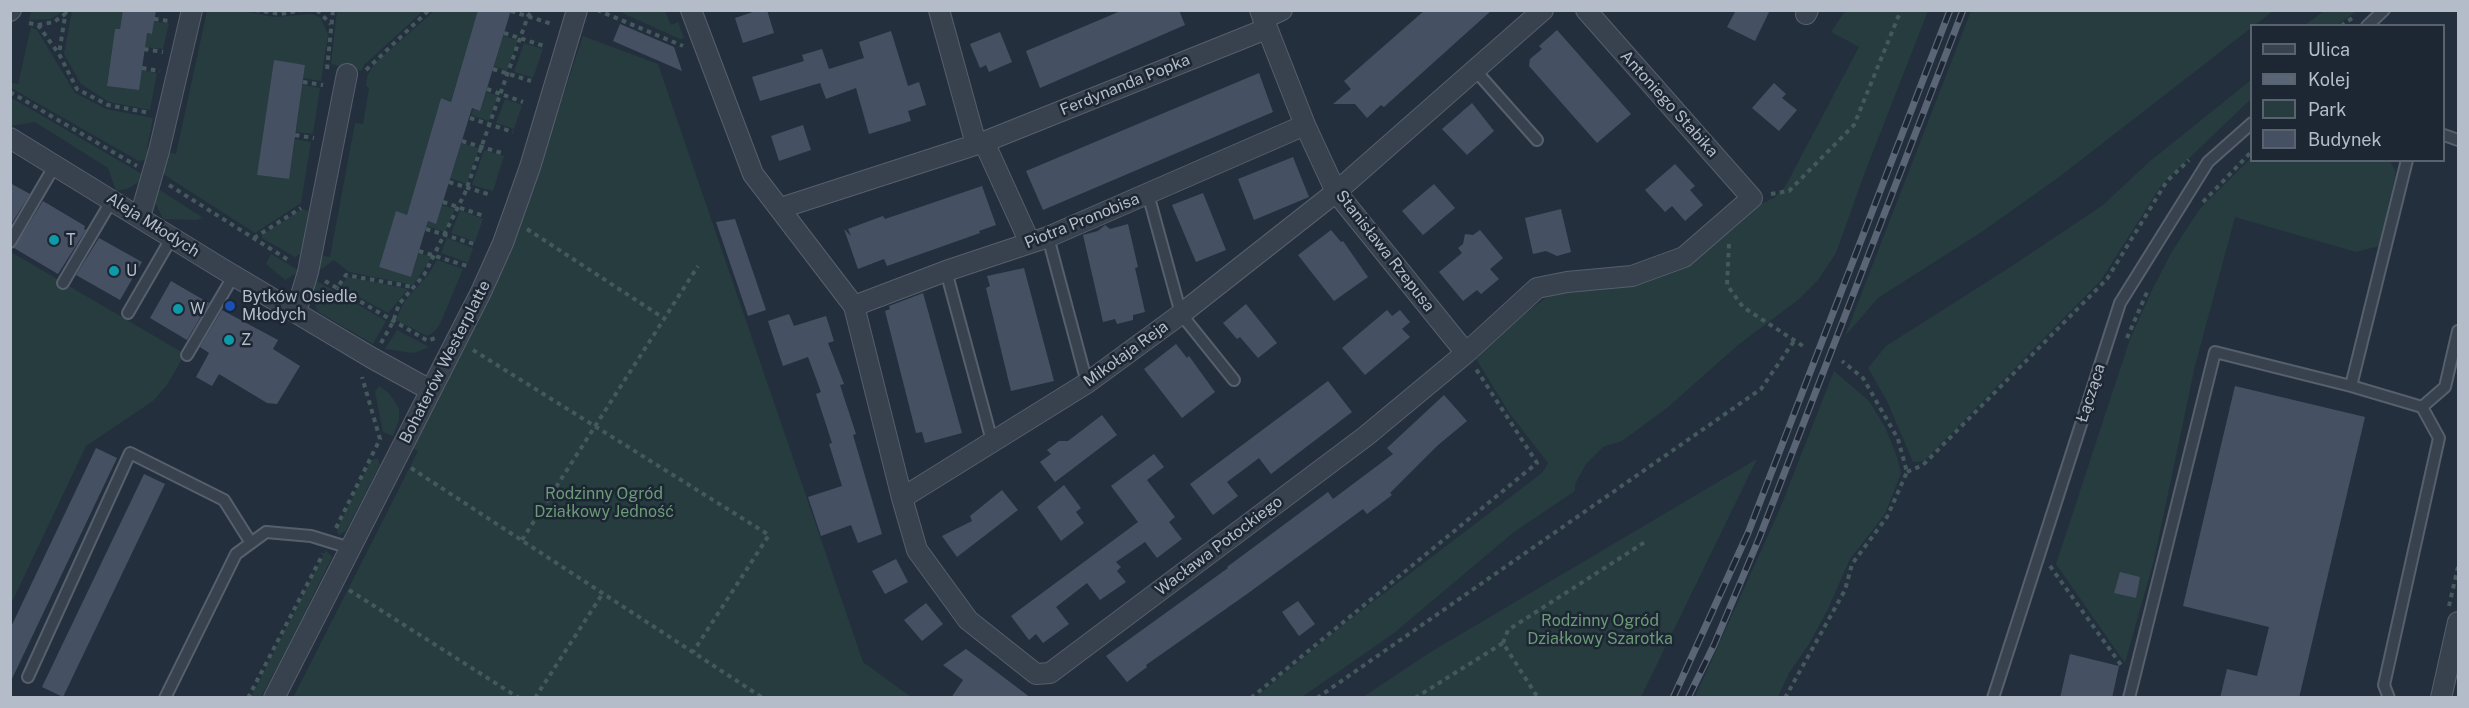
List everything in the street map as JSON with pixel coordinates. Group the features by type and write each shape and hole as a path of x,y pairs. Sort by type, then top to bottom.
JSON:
{"street":[{"path":"140,217 159,151 192,10"},
{"name":"Bohaterów Westerplatte","path":"274,698 481,292 503,243 530,167 577,10"},
{"path":"691,10 753,174 854,306"},
{"path":"939,10 980,143 1039,240"},
{"name":"Ferdynanda Popka","path":"781,208 980,143 1282,10"},
{"name":"Mikołaja Reja","path":"902,498 1088,383 1181,314 1336,192 1543,10"},
{"name":"Antoniego Stabika","path":"1586,10 1752,198"},
{"name":"Stanisława Rzepusa","path":"1263,19 1305,125 1336,192 1466,353"},
{"path":"296,312 308,272 355,75"},
{"name":"Piotra Pronobisa","path":"854,306 946,270 1039,240 1149,195 1305,125"},
{"name":"Aleja Młodych","path":"10,138 234,275 430,390"},
{"name":"Wacława Potockiego","path":"854,306 917,550 968,620 1036,674 1050,674 1366,436 1466,353 1537,288 1567,282 1632,276 1684,257 1752,198"},
{"path":"2441,698 2458,622"}],"lane":[{"path":"2369,24 2384,10"},
{"path":"1475,70 1537,140"},
{"name":"Łącząca","path":"1993,698 2120,303 2208,162 2250,125"},
{"path":"2351,387 2407,162"},
{"path":"10,242 55,165"},
{"path":"1149,195 1181,314 1234,380"},
{"path":"63,283 112,200"},
{"path":"128,313 172,237"},
{"path":"1039,240 1088,383"},
{"path":"946,270 992,441"},
{"path":"187,355 234,275"},
{"path":"2422,407 2445,387 2458,330"},
{"path":"2129,698 2215,352 2422,407 2439,438 2384,685 2389,698"},
{"path":"28,677 130,453 224,500 251,543"},
{"path":"165,698 236,554 266,532 311,536 350,548"}],"path":[{"path":"255,10 272,12 302,10"},
{"path":"317,10 324,14 332,25"},
{"path":"322,94 333,10"},
{"path":"355,75 368,66 429,10"},
{"path":"525,10 528,16"},
{"path":"378,347 393,322 399,304 424,275 446,235 467,187 528,16 533,10"},
{"path":"597,10 708,56"},
{"path":"1752,198 1789,191 1854,125 1901,10"},
{"path":"511,11 552,24"},
{"path":"28,23 38,25 54,22 66,12"},
{"path":"58,54 66,12"},
{"path":"154,19 171,21"},
{"path":"38,25 58,54 77,89 108,105 151,114"},
{"path":"504,33 544,46"},
{"path":"144,50 164,52"},
{"path":"142,68 160,71"},
{"path":"493,69 531,81"},
{"path":"303,82 323,86"},
{"path":"487,89 523,102"},
{"path":"10,92 152,174 308,272 393,322 428,341 440,334"},
{"path":"470,118 513,132"},
{"path":"313,150 316,130"},
{"path":"295,135 315,138"},
{"path":"462,141 505,154"},
{"path":"2197,209 2250,153"},
{"path":"1907,472 1923,465 2107,279 2168,181 2193,156"},
{"path":"449,182 491,195"},
{"path":"442,202 484,216"},
{"path":"254,238 303,206"},
{"path":"1730,218 1727,285 1743,307 1806,348"},
{"path":"524,227 665,318"},
{"path":"426,229 474,244"},
{"path":"419,251 467,266"},
{"path":"522,540 698,266"},
{"path":"337,288 346,275 413,287"},
{"path":"2125,346 2152,281"},
{"path":"1317,698 1761,389 1794,341"},
{"path":"467,346 769,535 693,652"},
{"path":"1251,698 1537,463 1466,353"},
{"path":"1785,698 1845,590 1852,564 1887,517 1907,472 1898,439 1863,378 1842,361"},
{"path":"248,698 380,439 362,377"},
{"path":"408,466 763,698"},
{"path":"1415,698 1503,643 1508,630 1645,543"},
{"path":"2039,555 2052,568 2122,666"},
{"path":"2048,579 2055,557"},
{"path":"345,588 519,698"},
{"path":"535,698 603,593"},
{"path":"1503,643 1538,698"}],"green space":[{"path":"31,10 63,11 51,19 29,20"},
{"path":"2324,10 2357,11 2338,24 2306,24"},
{"path":"72,11 123,11 120,29 115,29 107,85 141,70 157,73 150,110 109,102 81,84 64,54"},
{"path":"207,11 243,11 274,17 312,14 320,17 328,34 321,81 303,78 305,65 274,61 257,175 289,179 295,139 311,142 301,203 255,233 160,172 166,152 176,154"},
{"path":"337,11 423,11 365,64 361,71 331,64"},
{"path":"434,11 478,11 451,101 441,98 407,215 396,212 379,267 411,277 419,253 432,257 413,285 349,272 334,260 317,272 316,255 330,257 355,123 363,124 369,88 366,86 367,77 374,64"},
{"path":"618,11 665,11 671,25 678,22 684,38 680,39"},
{"path":"1845,11 1928,11 1836,253 1818,280 1798,300 1738,345 1667,408 1622,441 1603,447 1586,464 1575,484 1575,491 1514,532 1394,633 1302,697 1255,698 1349,620 1542,473 1548,463 1510,414 1473,354 1544,299 1556,294 1607,287 1690,258 1737,226 1758,205 1774,198 1785,187 1859,47 1831,32"},
{"path":"1971,11 2273,11 2256,24 2250,24 2250,29 2059,177 1983,231 1878,298 1845,336"},
{"path":"154,22 169,23 163,49 144,47 146,33 152,34"},
{"path":"31,27 37,30 75,93 106,109 153,118 147,148 153,149 148,159 139,161 11,88 10,82 18,84"},
{"path":"503,36 518,40 507,71 494,66"},
{"name":"Rodzinny Ogród Działkowy Jedność","path":"583,36 658,64 863,662 911,697 293,698 418,451 412,448 515,239"},
{"path":"524,43 543,49 533,78 514,72"},
{"path":"2250,81 2250,100 2162,184 2101,280 1924,461 1913,462 1887,401 1868,368 1886,346 2103,205 2149,162"},
{"path":"302,85 320,88 313,134 296,132"},
{"path":"486,92 498,96 489,121 471,115 473,109 480,111"},
{"path":"10,97 147,177 127,189 116,191 108,168 35,122 11,126"},
{"path":"505,99 522,105 514,129 496,123"},
{"path":"461,143 479,148 467,184 450,178"},
{"path":"484,150 504,156 493,191 472,185"},
{"path":"2250,159 2250,162 2391,162 2396,172 2379,246 2356,252 2235,217 2195,366 2154,560 2125,663 2056,564 2130,339 2171,253 2199,210"},
{"path":"154,186 203,218 196,220 163,219 155,202"},
{"path":"442,205 455,209 445,232 427,226 428,221 435,223"},
{"path":"302,209 309,211 302,253 295,257 262,238 262,235"},
{"path":"460,210 483,219 475,242 451,233"},
{"path":"447,238 473,248 468,263 441,253"},
{"path":"11,252 185,354 167,385 153,401 86,446 11,604"},
{"path":"271,254 300,271 285,280 266,264"},
{"path":"437,260 463,269 440,324 434,332 427,336 396,320 404,302 428,275"},
{"path":"310,277 386,321 373,344 318,312 309,289"},
{"path":"347,277 408,289 388,313 341,287"},
{"path":"397,330 429,347 414,353 385,349"},
{"path":"1834,371 1869,401 1885,427 1897,457 1901,473 1885,514 1850,559 1827,611 1809,644 1789,673 1778,697 1695,697 1779,511"},
{"path":"379,386 389,393 399,408 399,420 393,436 383,432 375,392"},
{"path":"378,459 380,465 346,531 339,535 337,532 339,525 370,462"},
{"name":"Rodzinny Ogród Działkowy Szarotka","path":"1757,459 1641,697 1363,697 1429,653"},
{"path":"326,550 332,557 286,650 261,697 251,697"}],"building":[{"path":"123,10 156,10 152,34 147,33 139,90 107,86 115,29 120,29"},
{"path":"478,10 511,10 480,111 472,108 436,224 428,221 411,277 379,267 396,211 407,215 441,98 451,102"},
{"path":"759,10 767,10 774,33 743,43 735,18"},
{"path":"1123,10 1179,10 1185,25 1040,88 1026,51"},
{"path":"1425,10 1492,10 1384,107 1381,105 1367,118 1355,104 1333,104 1351,89 1344,81"},
{"path":"1736,10 1770,10 1755,41 1727,27"},
{"path":"620,24 674,47 682,71 613,41"},
{"path":"1557,30 1631,114 1597,143 1529,66 1530,59 1542,49 1539,46"},
{"path":"891,31 908,86 919,82 926,105 908,111 911,121 869,134 856,88 826,99 820,83 760,101 752,77 804,61 802,55 822,49 829,69 864,58 859,42"},
{"path":"1000,32 1012,62 989,72 986,65 980,68 970,44"},
{"path":"274,60 305,65 289,179 257,175"},
{"path":"1259,73 1273,112 1043,210 1026,171"},
{"path":"1774,83 1786,94 1782,98 1797,110 1779,131 1752,108"},
{"path":"1472,103 1494,131 1467,155 1442,129"},
{"path":"803,125 811,150 779,161 771,136"},
{"path":"1293,157 1309,197 1254,220 1238,179"},
{"path":"1675,164 1695,186 1690,190 1703,205 1685,221 1672,206 1665,212 1645,190"},
{"path":"10,183 30,194 10,226"},
{"path":"1434,184 1455,208 1423,235 1402,211"},
{"path":"982,186 996,225 979,231 980,233 887,266 884,259 858,269 844,229 851,236 848,229"},
{"path":"1203,193 1226,250 1196,262 1172,205"},
{"name":"T","path":"43,201 85,226 86,230 58,274 14,248"},
{"path":"1561,209 1571,252 1557,256 1546,251 1533,254 1525,218"},
{"path":"735,219 766,310 748,316 716,222"},
{"path":"1128,224 1145,312 1133,315 1133,320 1117,324 1115,319 1103,322 1083,235 1098,231 1105,225 1110,229"},
{"path":"1331,230 1341,242 1343,241 1368,277 1334,301 1298,255"},
{"path":"1480,230 1503,258 1490,269 1499,279 1481,294 1477,290 1463,301 1439,272 1462,253 1458,248 1463,244 1465,234 1473,235"},
{"name":"U","path":"99,238 142,262 120,300 76,275"},
{"path":"1024,268 1054,381 1011,391 986,288 990,286 987,276"},
{"name":"W","path":"171,281 209,303 187,340 150,318"},
{"path":"923,293 962,433 925,443 922,432 916,433 885,311 890,309 889,306"},
{"path":"1246,304 1277,343 1258,358 1240,337 1237,339 1223,323"},
{"path":"222,310 278,340 273,349 300,366 277,404 267,403 219,374 212,386 196,377 209,353 200,347"},
{"path":"1387,310 1392,316 1400,310 1410,322 1402,329 1410,337 1365,375 1342,348"},
{"path":"789,314 794,326 826,316 834,341 828,343 844,384 840,385 856,434 853,435 882,534 858,543 851,525 821,536 808,497 842,486 829,444 832,443 816,394 821,392 808,357 783,366 768,321"},
{"path":"1176,344 1187,358 1189,356 1215,392 1182,418 1144,369"},
{"path":"1328,381 1352,412 1271,474 1259,458 1227,482 1238,496 1213,515 1190,484"},
{"path":"2235,386 2365,417 2299,698 2220,698 2227,669 2257,676 2269,627 2183,606"},
{"path":"1444,395 1467,421 1437,446 1390,493 1392,495 1367,514 1363,509 1146,665 1147,667 1127,682 1106,656 1328,492 1333,499 1393,454 1387,448"},
{"path":"1102,415 1117,435 1055,482 1040,462 1051,454 1047,450 1059,441 1068,441"},
{"path":"96,448 117,458 10,683 10,629"},
{"path":"1154,454 1164,467 1147,480 1175,517 1169,522 1182,539 1157,558 1145,542 1116,562 1121,567 1117,571 1126,582 1100,600 1087,583 1056,607 1069,624 1043,643 1036,634 1029,640 1011,616 1138,522 1111,486"},
{"path":"144,474 165,484 63,697 42,687"},
{"path":"1064,485 1081,508 1076,512 1084,523 1061,541 1037,507"},
{"path":"1002,490 1018,510 957,557 942,536 972,521 970,516"},
{"path":"896,559 908,582 885,594 872,571"},
{"path":"2120,572 2140,577 2136,598 2114,593"},
{"path":"1298,601 1315,624 1299,636 1282,612"},
{"path":"926,603 943,624 922,641 904,620"},
{"path":"966,649 1031,698 951,698 963,680 943,665"},
{"path":"2070,654 2119,666 2112,698 2060,698"}],"railway":[{"path":"1673,698 1748,533 1950,10"},
{"path":"1688,698 1714,645 1760,536 1963,10"}],"place":[{"name":"T","path":"54,240"},
{"name":"U","path":"114,271"},
{"name":"Bytków Osiedle Młodych","path":"230,306"},
{"name":"W","path":"178,309"},
{"name":"Z","path":"229,340"}]}
